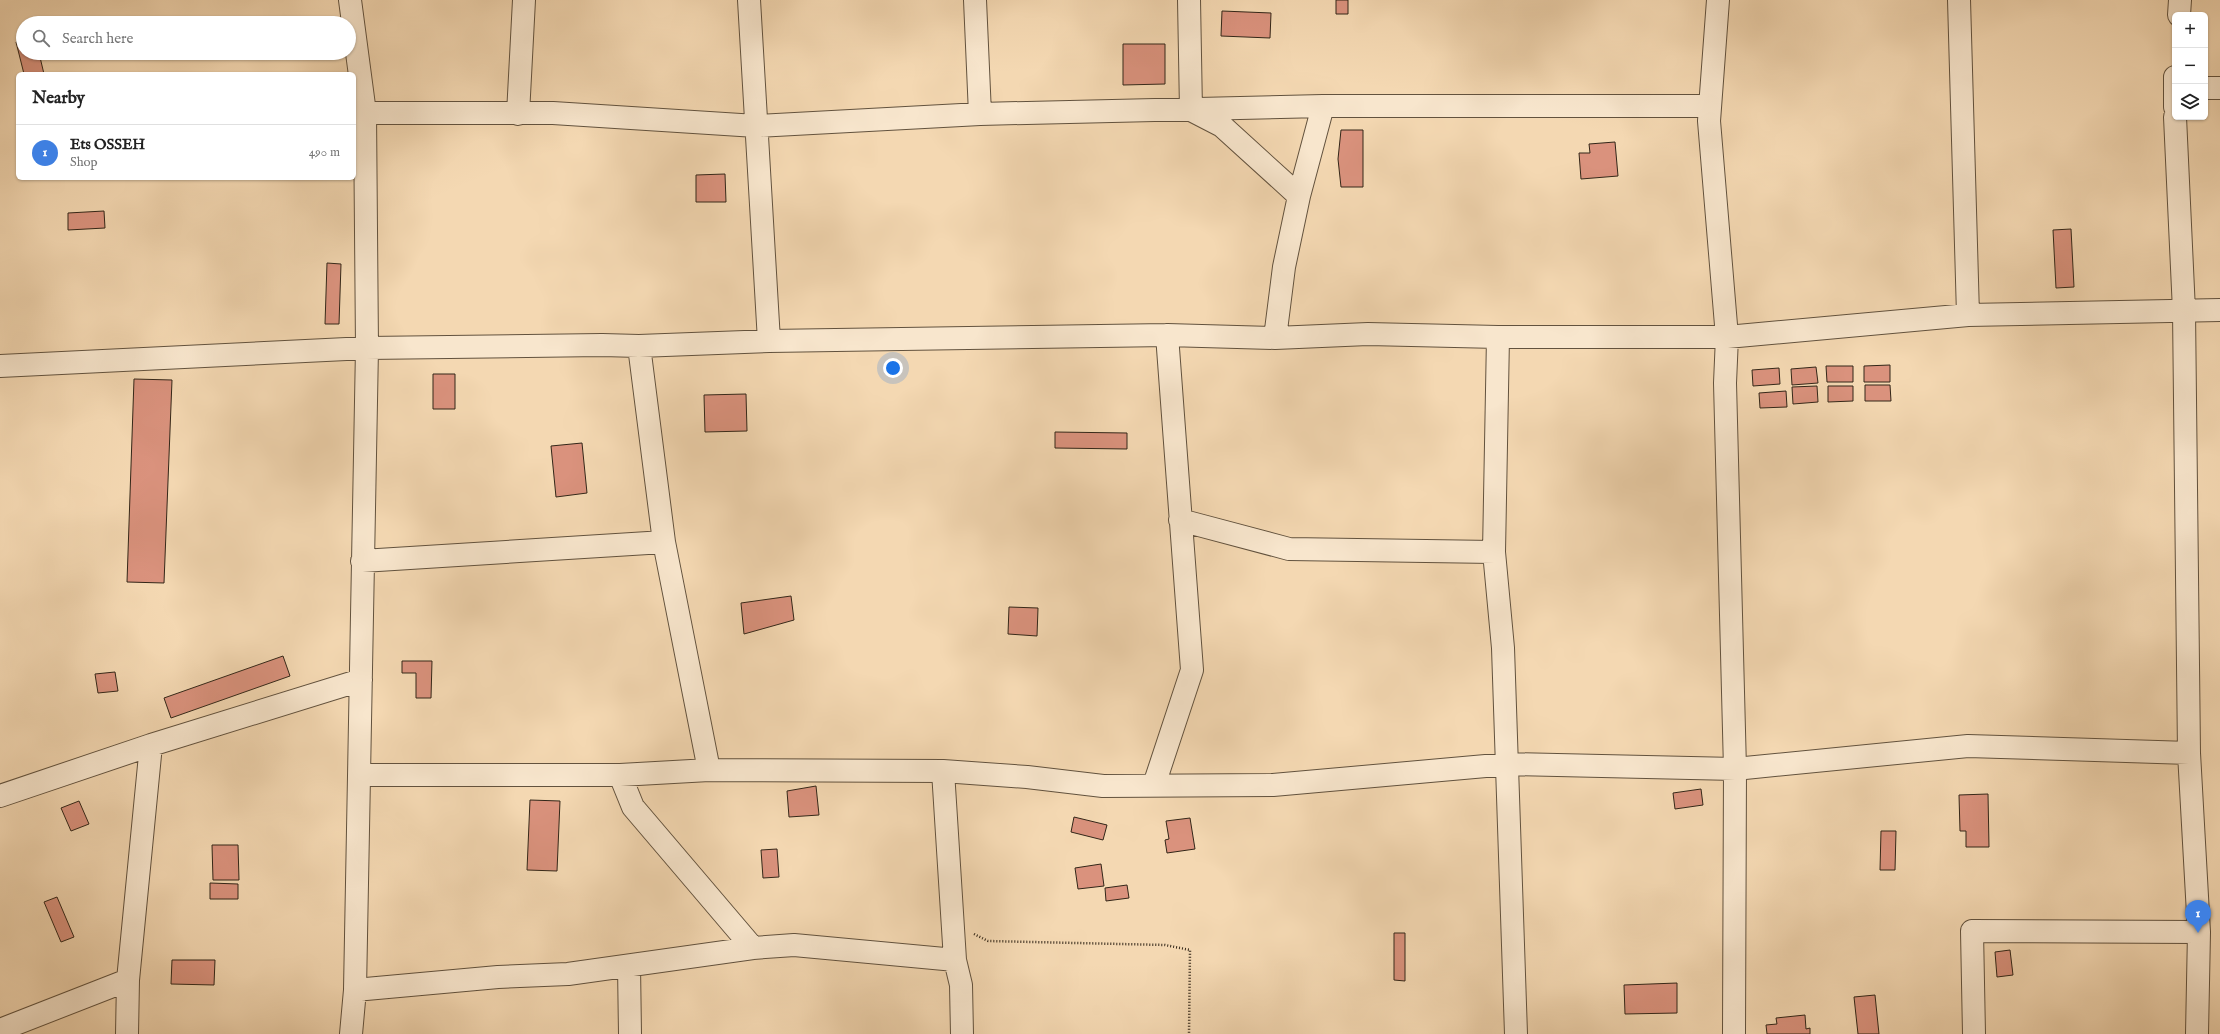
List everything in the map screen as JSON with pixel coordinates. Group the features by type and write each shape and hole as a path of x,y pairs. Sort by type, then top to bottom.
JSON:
{"street":[{"path":"350,0 352,16"},
{"path":"518,114 524,0"},
{"path":"749,0 768,341"},
{"path":"975,0 980,114"},
{"path":"1189,0 1191,110"},
{"path":"1718,0 1709,106 1727,336 1725,382 1735,769 1734,1034"},
{"path":"1960,0 1968,315"},
{"path":"2179,12 2180,0"},
{"path":"352,1034 355,990 360,776 362,561 367,348 365,113 356,45"},
{"path":"2208,88 2220,88"},
{"path":"365,113 552,113 756,126 980,114 1323,106 1709,106"},
{"path":"1275,338 1284,267 1299,196 1323,106"},
{"path":"1191,110 1222,126 1299,196"},
{"path":"2175,120 2184,311 2189,753 2199,932 2197,1034"},
{"path":"0,366 367,348 602,345 639,346 768,341 1167,335 1275,338 1368,334 1498,337 1727,336 1968,315 2220,310"},
{"path":"1154,785 1192,670 1167,335"},
{"path":"1498,337 1494,552 1503,648 1516,1034"},
{"path":"639,346 664,542 709,770"},
{"path":"1180,520 1289,549 1494,552"},
{"path":"362,561 664,542"},
{"path":"0,796 151,745 361,680"},
{"path":"127,1034 128,980 151,745"},
{"path":"360,776 620,775 709,770 944,771 1027,777 1103,786 1274,785 1508,764 1735,769 1968,746 2189,753"},
{"path":"944,771 955,960 960,984 962,1034"},
{"path":"620,775 633,807 752,948"},
{"path":"1974,1034 1972,931 2199,932"},
{"path":"355,990 498,977 568,974 752,948 794,945 955,960"},
{"path":"628,966 630,1034"},
{"path":"0,1030 128,980"}],"path":[{"path":"953,925 988,941 1165,945 1190,950 1189,1034"}],"building":[{"path":"1336,0 1348,0 1348,14 1336,14"},
{"path":"1222,11 1271,13 1270,38 1221,36"},
{"path":"1123,44 1165,44 1165,84 1123,85"},
{"path":"20,60 41,60 44,72 24,72"},
{"path":"1341,130 1363,130 1363,187 1341,187 1338,159"},
{"path":"1615,142 1618,176 1581,179 1579,153 1590,153 1589,144"},
{"path":"725,174 726,202 696,202 696,175"},
{"path":"104,211 105,228 68,230 68,213"},
{"path":"2071,229 2074,287 2056,288 2053,230"},
{"path":"327,263 341,264 339,324 325,324"},
{"path":"1890,365 1890,382 1864,382 1864,366"},
{"path":"1826,366 1853,366 1853,382 1827,382"},
{"path":"1816,367 1818,383 1792,385 1791,369"},
{"path":"1779,368 1780,384 1753,386 1752,370"},
{"path":"433,374 455,374 455,409 433,409"},
{"path":"134,379 172,380 164,583 127,582"},
{"path":"1865,385 1890,385 1891,401 1865,401"},
{"path":"1817,386 1818,402 1793,404 1792,387"},
{"path":"1828,386 1853,386 1853,401 1828,402"},
{"path":"1786,391 1787,407 1760,408 1759,393"},
{"path":"746,394 747,431 705,432 704,395"},
{"path":"1055,432 1127,433 1127,449 1055,448"},
{"path":"582,443 587,493 556,497 551,446"},
{"path":"791,596 794,620 744,634 741,603"},
{"path":"1009,607 1038,608 1037,636 1008,634"},
{"path":"283,656 290,676 171,718 164,698"},
{"path":"402,661 432,661 431,698 416,698 416,673 402,673"},
{"path":"115,672 118,691 98,693 95,674"},
{"path":"816,786 819,815 789,817 787,791"},
{"path":"1701,789 1703,805 1675,809 1673,793"},
{"path":"1988,794 1989,847 1966,847 1966,831 1960,831 1959,795"},
{"path":"530,800 560,801 557,871 527,870"},
{"path":"79,801 89,824 71,831 61,808"},
{"path":"1074,817 1107,825 1103,840 1071,832"},
{"path":"1190,818 1195,849 1167,853 1165,840 1169,839 1166,821"},
{"path":"1881,831 1896,831 1895,870 1880,870"},
{"path":"212,845 238,845 239,880 213,880"},
{"path":"777,849 779,877 763,878 761,850"},
{"path":"1101,864 1104,886 1078,889 1075,868"},
{"path":"210,883 238,884 238,899 210,899"},
{"path":"1127,885 1129,898 1106,901 1105,888"},
{"path":"57,897 74,937 61,942 44,902"},
{"path":"1394,933 1405,933 1405,981 1394,980"},
{"path":"2010,950 2013,975 1997,977 1995,952"},
{"path":"172,960 215,960 214,985 171,984"},
{"path":"1677,983 1677,1013 1625,1014 1624,985"},
{"path":"1875,995 1879,1034 1858,1034 1854,997"},
{"path":"1805,1015 1806,1029 1810,1028 1810,1034 1767,1034 1766,1025 1777,1024 1776,1018"}],"place":[{"name":"Ets OSSEH","path":"2198,933"}]}
